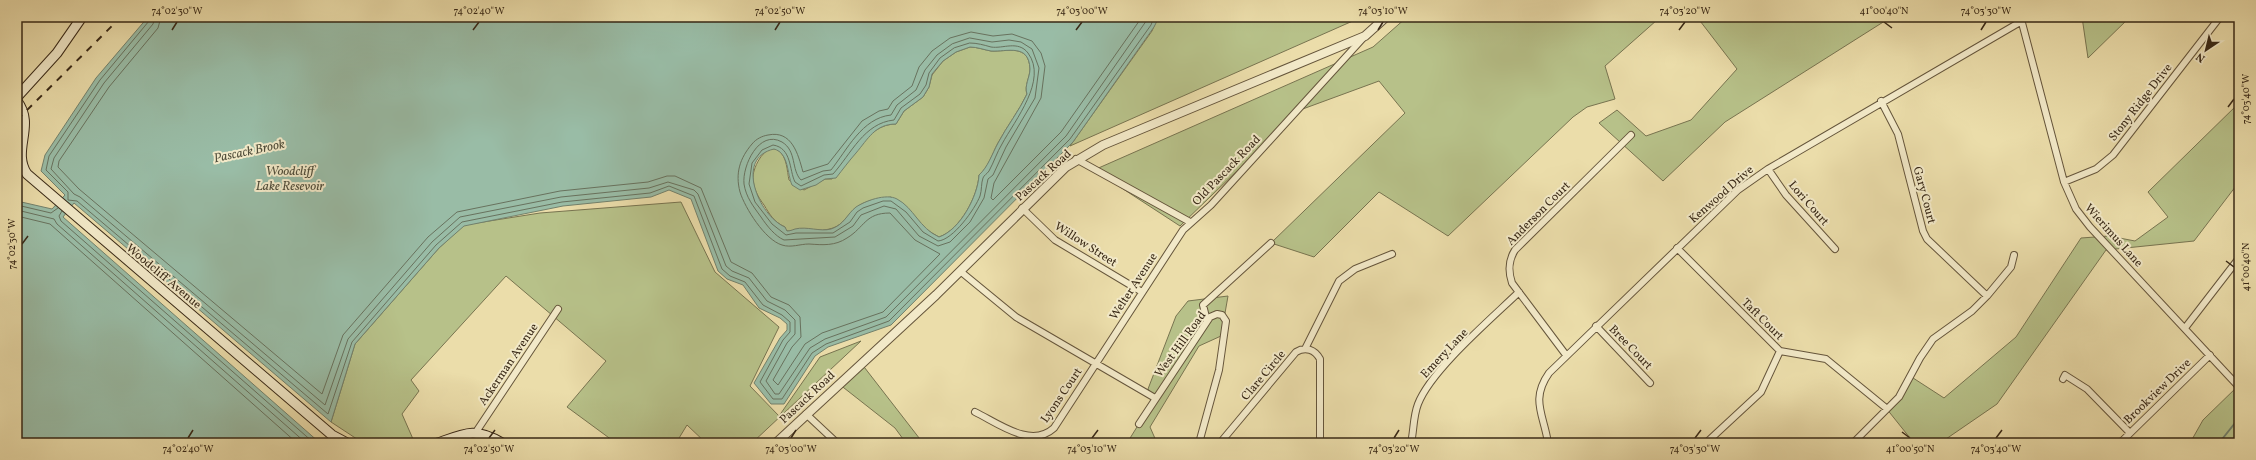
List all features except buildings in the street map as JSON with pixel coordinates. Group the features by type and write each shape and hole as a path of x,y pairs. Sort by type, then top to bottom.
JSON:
{"main road":[{"path":"17,98 57,53 82,17"},
{"name":"Woodcliff Avenue","path":"17,101 24,112 26,120 21,159 23,168 32,180 332,435 347,443"},
{"path":"438,443 462,434 476,432 491,436 502,443"}],"street":[{"name":"Pascack Road","path":"776,443 960,271 1022,208 1076,159 1103,144 1365,36 1386,17"},
{"name":"Stony Ridge Drive","path":"2064,182 2096,169 2113,156 2220,17"},
{"name":"Wierimus Lane","path":"2021,19 2064,182 2072,201 2082,218 2239,387"},
{"name":"Kenwood Drive","path":"1548,443 1539,406 1539,396 1546,376 1738,190 1768,169 2021,19"},
{"name":"Old Pascack Road","path":"1076,159 1190,222 1211,205 1365,36"},
{"name":"Gary Court","path":"1881,102 1898,134 1923,231 1927,239 1987,296"},
{"name":"Anderson Court","path":"1566,355 1512,282 1509,268 1515,250 1631,135"},
{"name":"Lori Court","path":"1768,169 1786,195 1835,249"},
{"name":"Willow Street","path":"1022,208 1055,240 1142,292"},
{"name":"Welter Avenue","path":"1096,363 1177,238 1190,222"},
{"path":"1207,321 1203,305 1271,243"},
{"name":"Taft Court","path":"1677,248 1780,351 1826,359 1886,408"},
{"path":"1320,443 1320,359 1314,351 1305,348 1339,281 1355,269 1392,254"},
{"path":"1853,443 1886,408 1899,397 1920,358 1933,339 1972,311 1987,296 2011,267 2014,255"},
{"path":"2184,328 2239,258"},
{"path":"960,271 1016,317 1155,398"},
{"name":"Emery Lane","path":"1411,443 1414,414 1424,392 1439,371 1519,292"},
{"name":"Ackerman Avenue","path":"476,432 558,309"},
{"name":"West Hill Road","path":"1139,424 1210,317 1218,314 1222,315 1226,321 1219,370 1199,443"},
{"name":"Bree Court","path":"1596,326 1650,383"},
{"name":"Clare Circle","path":"1220,443 1296,352 1305,348"},
{"path":"1706,443 1761,392 1780,351"},
{"name":"Brookview Drive","path":"2120,443 2210,355"},
{"name":"Lyons Court","path":"975,412 1026,436 1042,436 1054,428 1096,363"},
{"path":"2063,379 2065,375 2087,389 2130,433"},
{"path":"806,414 837,443"}],"green space":[{"path":"1158,17 1359,17 1070,146 1152,31"},
{"path":"1407,17 1663,17 1657,20 1605,66 1615,99 1587,107 1573,117 1448,236 1379,192 1314,257 1271,243 1405,113 1379,81 1300,110 1180,226 1094,170 1373,47"},
{"path":"1697,17 1887,17 1888,19 1725,122 1663,181 1599,123 1617,110 1646,136 1691,120 1737,69"},
{"path":"2082,17 2130,17 2088,58"},
{"path":"970,47 991,51 1010,50 1021,52 1026,55 1029,61 1030,72 1026,88 1027,94 996,147 988,164 979,175 978,183 971,202 961,220 954,227 939,237 925,229 891,197 864,203 837,226 823,230 786,231 785,227 773,218 758,196 753,181 755,167 765,152 769,149 779,151 784,157 789,180 804,190 825,179 832,179 868,137 876,130 885,126 896,124 904,111 923,97 929,87 932,75 943,61 956,52"},
{"path":"2239,103 2239,182 2194,241 2106,250 1997,404 1946,439 1945,443 1914,443 1886,408 1899,397 1910,376 1944,398 2016,337 2081,238 2109,236 2135,241 2168,217 2148,192"},
{"path":"681,202 715,272 779,327 750,386 779,416 820,357 861,341 752,443 706,443 687,425 676,443 616,443 567,407 606,361 506,276 411,380 419,391 402,414 413,439 401,443 363,443 331,422 355,344 439,248 464,225 540,213"},
{"path":"1228,296 1221,336 1199,346 1150,427 1157,443 1127,443 1155,398 1148,389 1176,316 1188,301"},
{"path":"861,363 923,443 906,443 895,428 839,384"},
{"path":"2239,385 2239,443 2190,443 2203,420"}],"water":[{"name":"Woodcliff Lake Resevoir","path":"148,17 1159,17 1154,27 1073,142 891,325 828,347 815,356 784,404 771,404 754,383 780,338 787,330 787,324 780,318 759,308 743,285 727,279 718,271 691,199 669,190 651,197 563,206 464,226 439,248 355,344 331,422 74,203 63,217 320,443 17,443 17,201 52,209 65,195 41,171 45,155 96,78","holes":["973,47 991,51 1010,50 1021,52 1026,55 1029,61 1030,72 1026,88 1027,94 987,164 979,175 978,183 971,202 961,220 954,227 939,237 926,229 908,207 892,197 876,198 856,207 839,225 827,230 800,228 787,231 785,227 775,221 760,200 755,187 753,175 755,163 762,154 774,149 779,151 787,164 792,185 800,190 816,185 825,179 836,178 877,129 896,124 904,111 923,97 929,87 932,74 943,61 956,52"]}],"waterway":[{"path":"2219,443 2239,418"}],"railway":[{"path":"17,120 121,17"}],"water label":[{"name":"Pascack Brook","path":"249,150"}]}
